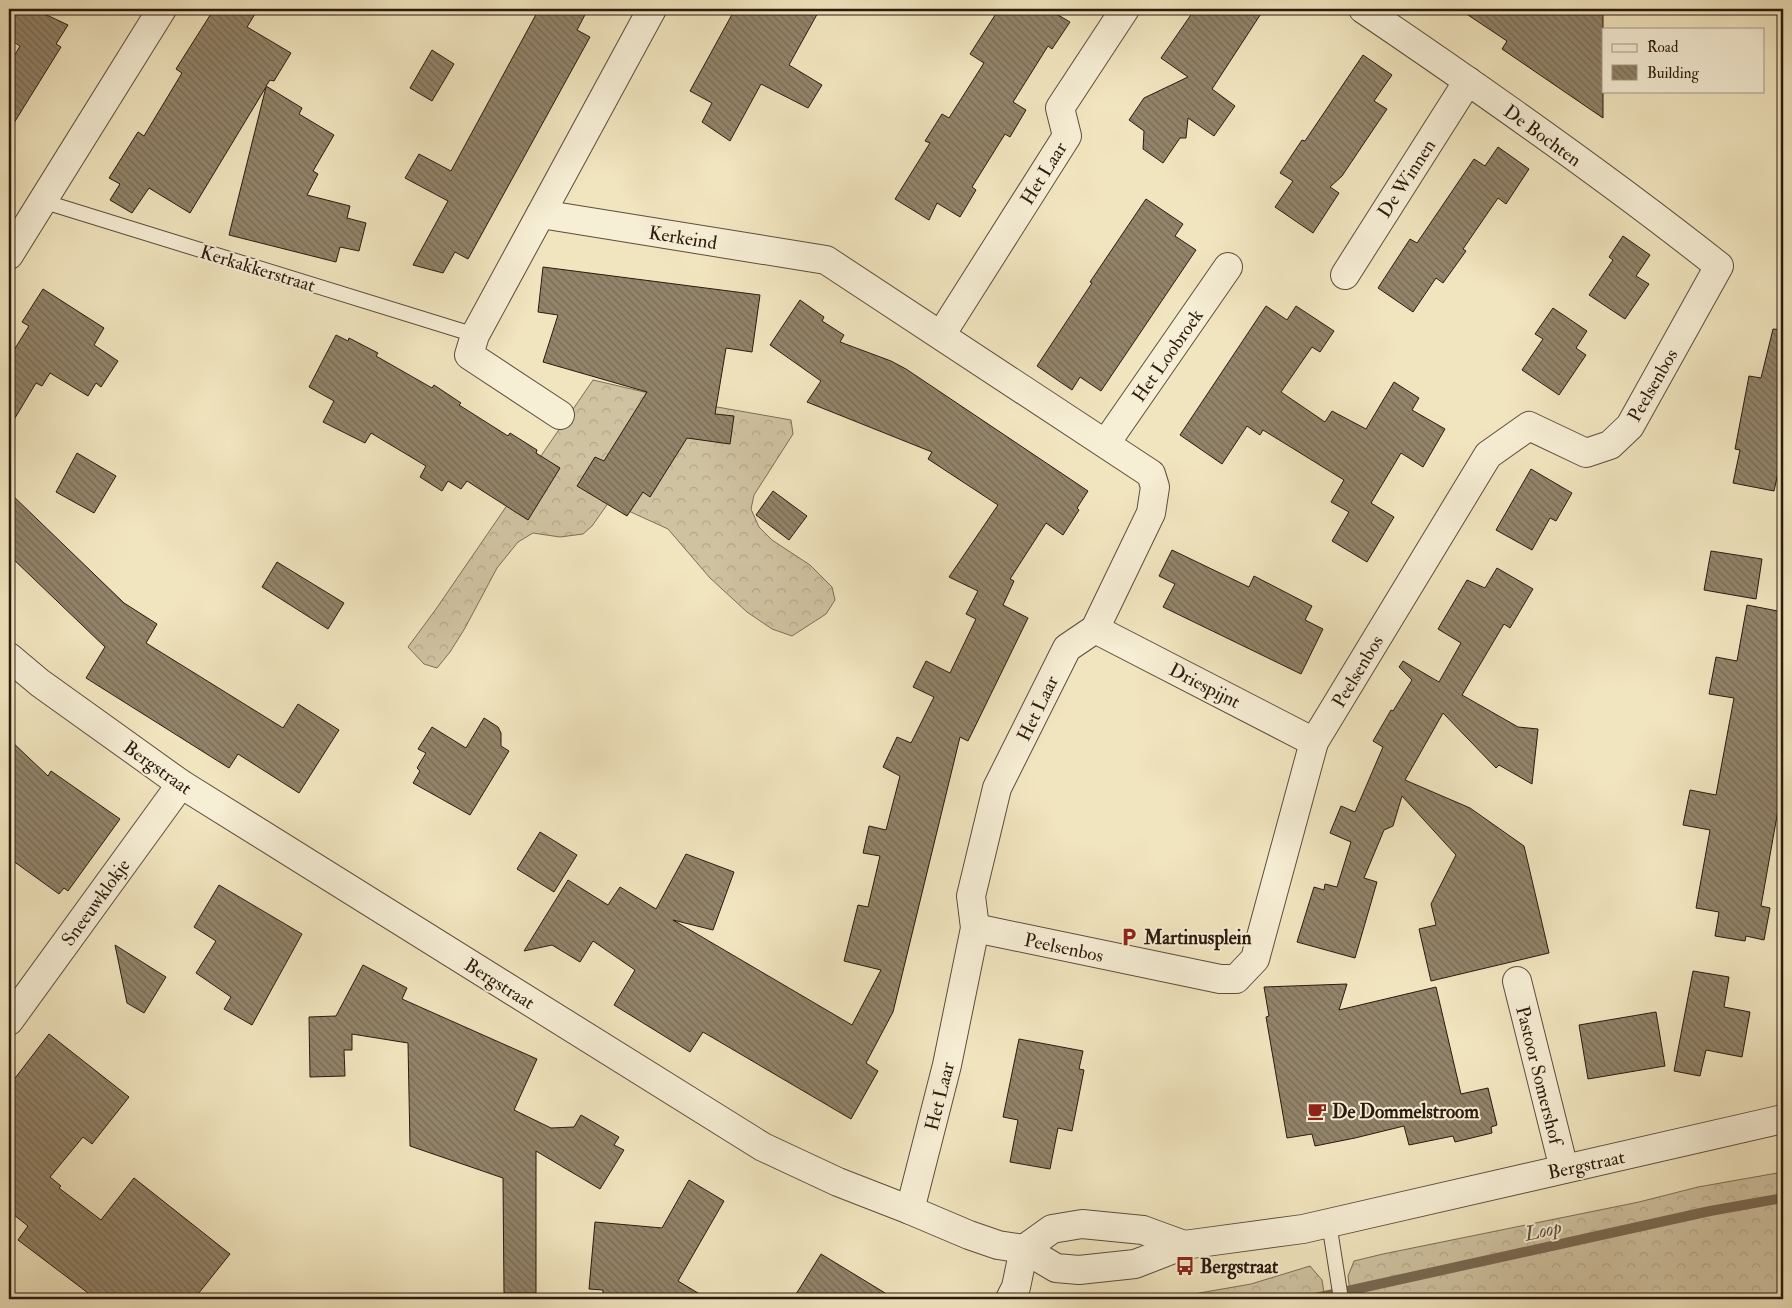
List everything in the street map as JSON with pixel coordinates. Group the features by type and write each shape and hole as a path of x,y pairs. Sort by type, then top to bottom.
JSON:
{"street":[{"path":"9,255 162,9"},
{"path":"560,416 469,355 475,335 652,9"},
{"name":"Het Laar","path":"941,335 1067,136 1060,108 1125,9"},
{"name":"De Bochten","path":"1363,9 1468,80 1659,218 1719,266"},
{"name":"De Winnen","path":"1345,274 1468,80"},
{"name":"Kerkeind","path":"541,214 826,260 941,335"},
{"name":"Peelsenbos","path":"975,928 1220,979 1236,979 1255,959 1314,742 1488,456 1529,426 1586,453 1610,445 1630,426 1719,266"},
{"name":"Het Loobroek","path":"1106,443 1228,267"},
{"path":"941,335 1152,474 1155,487 1151,513 1095,629"},
{"name":"Het Laar","path":"910,1210 947,1065 975,928 970,896 997,788 1067,648 1095,629"},
{"name":"Driespijnt","path":"1095,629 1314,742"},
{"name":"Bergstraat","path":"9,657 40,683 181,784 763,1148 838,1182 969,1235 998,1245 1024,1249 1056,1268 1079,1270 1135,1264 1184,1245 1303,1229 1707,1138 1783,1119"},
{"name":"Sneeuwklokje","path":"9,1020 181,784"},
{"name":"Pastoor Somershof","path":"1517,982 1564,1169"},
{"name":"Bergstraat","path":"1024,1249 1052,1229 1082,1224 1143,1230 1184,1245"},
{"path":"1010,1299 1016,1287 1024,1249"}],"lane":[{"name":"Kerkakkerstraat","path":"42,201 475,335"},
{"path":"1330,1223 1341,1299"}],"green space":[{"path":"593,380 683,401 791,420 793,434 754,495 751,509 759,527 772,540 810,565 832,587 835,600 826,614 792,636 772,629 747,612 710,578 668,529 609,502 592,526 583,534 560,537 533,533 518,542 497,568 450,652 437,668 424,664 408,647"},
{"path":"1783,1172 1783,1286 1774,1299 1351,1299 1348,1276 1354,1261 1639,1202 1698,1187"},
{"path":"1310,1266 1322,1280 1325,1299 1165,1299 1251,1284"}],"building":[{"path":"9,9 34,9 68,25 56,44 61,47 9,131 9,65 20,46 9,39"},
{"path":"214,9 258,9 247,27 291,53 274,81 270,80 266,86 302,108 299,114 334,135 313,171 318,174 307,195 350,206 347,218 366,223 359,251 340,247 336,262 229,235 266,87 190,213 149,188 132,213 110,200 120,184 109,178 138,132 144,136 182,73 176,69"},
{"path":"539,9 588,9 577,30 590,37 468,259 455,252 443,273 413,265 448,201 405,178 419,154 451,171"},
{"path":"735,9 820,9 789,65 822,85 808,108 761,84 730,141 702,122 712,103 690,91"},
{"path":"999,9 1048,9 1070,22 1052,49 1048,46 1013,102 1026,110 1010,137 1005,134 972,187 976,190 960,217 937,203 929,220 895,199 930,143 925,141 942,114 949,118 984,63 970,54"},
{"path":"1195,9 1264,9 1212,89 1235,106 1214,136 1188,118 1186,138 1180,138 1163,163 1143,149 1144,131 1129,120 1144,98 1188,77 1161,58"},
{"path":"1459,9 1603,9 1603,118 1502,49 1507,41"},
{"path":"432,50 454,64 432,101 410,88"},
{"path":"1363,55 1392,75 1374,101 1387,109 1342,176 1330,187 1339,193 1313,233 1275,207 1293,181 1280,173 1302,140 1305,141"},
{"path":"1498,147 1529,169 1506,204 1498,198 1463,249 1466,251 1443,283 1436,278 1413,312 1378,288 1410,239 1417,243 1474,159 1485,166"},
{"path":"1146,199 1183,224 1175,236 1196,250 1101,391 1080,377 1072,390 1037,366 1092,283 1090,282"},
{"path":"1623,236 1650,255 1636,276 1649,284 1625,319 1589,295 1613,260 1609,257"},
{"path":"543,267 760,295 752,352 726,348 715,414 734,416 730,444 687,438 650,497 643,492 627,516 577,486 595,457 604,461 647,392 543,362 558,315 538,312"},
{"path":"43,289 104,328 94,345 118,361 101,387 96,383 88,396 50,373 42,386 36,383 9,428 9,358 29,326 22,322"},
{"path":"800,300 824,317 822,321 844,335 840,342 891,361 906,369 1088,491 1077,508 1079,510 1063,535 1046,523 1010,579 1014,581 1003,605 1028,618 968,741 960,737 893,1012 866,1063 878,1071 851,1119 703,1032 690,1052 614,1005 635,970 593,941 580,962 552,945 524,951 568,880 608,905 620,887 656,909 686,854 734,872 713,930 673,920 852,1025 881,970 844,961 858,905 868,907 880,856 863,853 869,826 886,830 900,776 883,767 897,737 911,743 934,697 913,687 926,661 950,673 976,619 966,614 978,591 949,577 998,505 928,459 932,452 807,402 821,381 770,345"},
{"path":"1266,306 1287,320 1296,306 1334,331 1320,352 1312,347 1281,392 1325,422 1332,411 1366,429 1394,382 1419,398 1412,410 1445,429 1423,467 1401,453 1371,503 1394,517 1367,562 1332,541 1349,512 1331,502 1344,480 1263,430 1260,435 1247,426 1222,464 1180,435"},
{"path":"1553,308 1587,331 1576,348 1586,355 1559,395 1522,370 1543,339 1535,334"},
{"path":"1773,329 1783,330 1783,450 1774,491 1733,483 1740,450 1735,449 1749,376 1761,378"},
{"path":"336,335 348,341 349,338 378,353 376,356 432,388 434,385 461,403 459,405 508,436 510,433 537,450 536,453 560,468 528,520 467,481 461,489 448,481 442,491 420,477 426,466 371,433 365,443 323,422 334,401 309,387"},
{"path":"77,453 116,476 94,513 56,492"},
{"path":"1531,469 1572,493 1556,521 1550,518 1532,550 1496,530"},
{"path":"773,491 807,516 789,540 756,515"},
{"path":"9,492 124,603 157,624 146,643 283,728 298,704 339,730 299,793 238,754 229,768 86,678 105,647 9,555"},
{"path":"1172,550 1249,587 1254,576 1312,606 1305,620 1323,629 1301,674 1163,607 1175,584 1159,576"},
{"path":"1711,551 1762,559 1756,599 1704,590"},
{"path":"277,562 344,603 328,629 262,587"},
{"path":"1497,568 1533,589 1510,628 1504,624 1462,695 1518,727 1538,729 1532,784 1499,765 1496,768 1443,713 1405,780 1470,808 1524,846 1549,953 1431,981 1419,929 1436,925 1431,904 1456,855 1402,796 1393,826 1384,830 1364,878 1377,882 1355,958 1297,942 1314,887 1324,890 1325,884 1337,887 1351,842 1330,833 1341,806 1355,812 1383,747 1373,741 1391,710 1393,711 1412,680 1399,667 1403,661 1439,682 1461,643 1438,629 1467,580 1485,588"},
{"path":"1747,605 1783,612 1783,811 1778,810 1761,906 1770,908 1764,940 1746,936 1745,941 1715,936 1719,912 1696,908 1710,830 1683,825 1690,790 1716,795 1734,698 1709,694 1716,657 1737,661"},
{"path":"484,718 498,727 501,733 501,746 509,751 470,815 413,783 420,771 417,768 426,753 418,749 432,727 466,748"},
{"path":"9,739 48,776 51,771 120,819 68,891 64,888 59,894 9,858"},
{"path":"540,832 577,855 554,892 517,869"},
{"path":"219,885 302,934 252,1025 224,1009 231,997 196,973 216,941 194,927"},
{"path":"115,945 166,977 144,1013 127,1003"},
{"path":"363,965 407,988 402,999 537,1059 514,1110 551,1128 574,1127 581,1115 619,1137 614,1145 624,1150 600,1189 536,1151 536,1293 504,1293 503,1178 410,1146 408,1043 352,1034 352,1050 344,1050 345,1076 310,1077 309,1017 336,1016"},
{"path":"1693,971 1729,977 1724,1007 1750,1012 1742,1057 1706,1050 1700,1076 1674,1071"},
{"path":"1347,984 1339,1010 1436,987 1461,1094 1488,1088 1497,1125 1491,1127 1492,1133 1455,1142 1453,1136 1409,1145 1404,1126 1315,1146 1312,1134 1287,1138 1266,1017 1269,1016 1264,987"},
{"path":"1656,1012 1665,1066 1588,1079 1579,1025"},
{"path":"49,1034 129,1097 92,1144 83,1137 50,1177 61,1186 59,1188 101,1220 134,1178 230,1254 194,1299 96,1299 18,1240 28,1226 9,1211 9,1086"},
{"path":"1019,1039 1083,1051 1079,1069 1084,1070 1072,1131 1058,1128 1050,1169 1010,1162 1018,1120 1003,1117"},
{"path":"689,1180 724,1201 678,1281 708,1299 603,1299 603,1290 589,1289 595,1222 662,1228"},
{"path":"821,1254 844,1268 895,1299 793,1299"}],"waterway":[{"name":"Loop","path":"1311,1299 1710,1211 1783,1198"}],"place":[{"name":"Martinusplein","path":"1129,937"},
{"name":"De Dommelstroom","path":"1317,1111"},
{"name":"Bergstraat","path":"1185,1266"}]}
